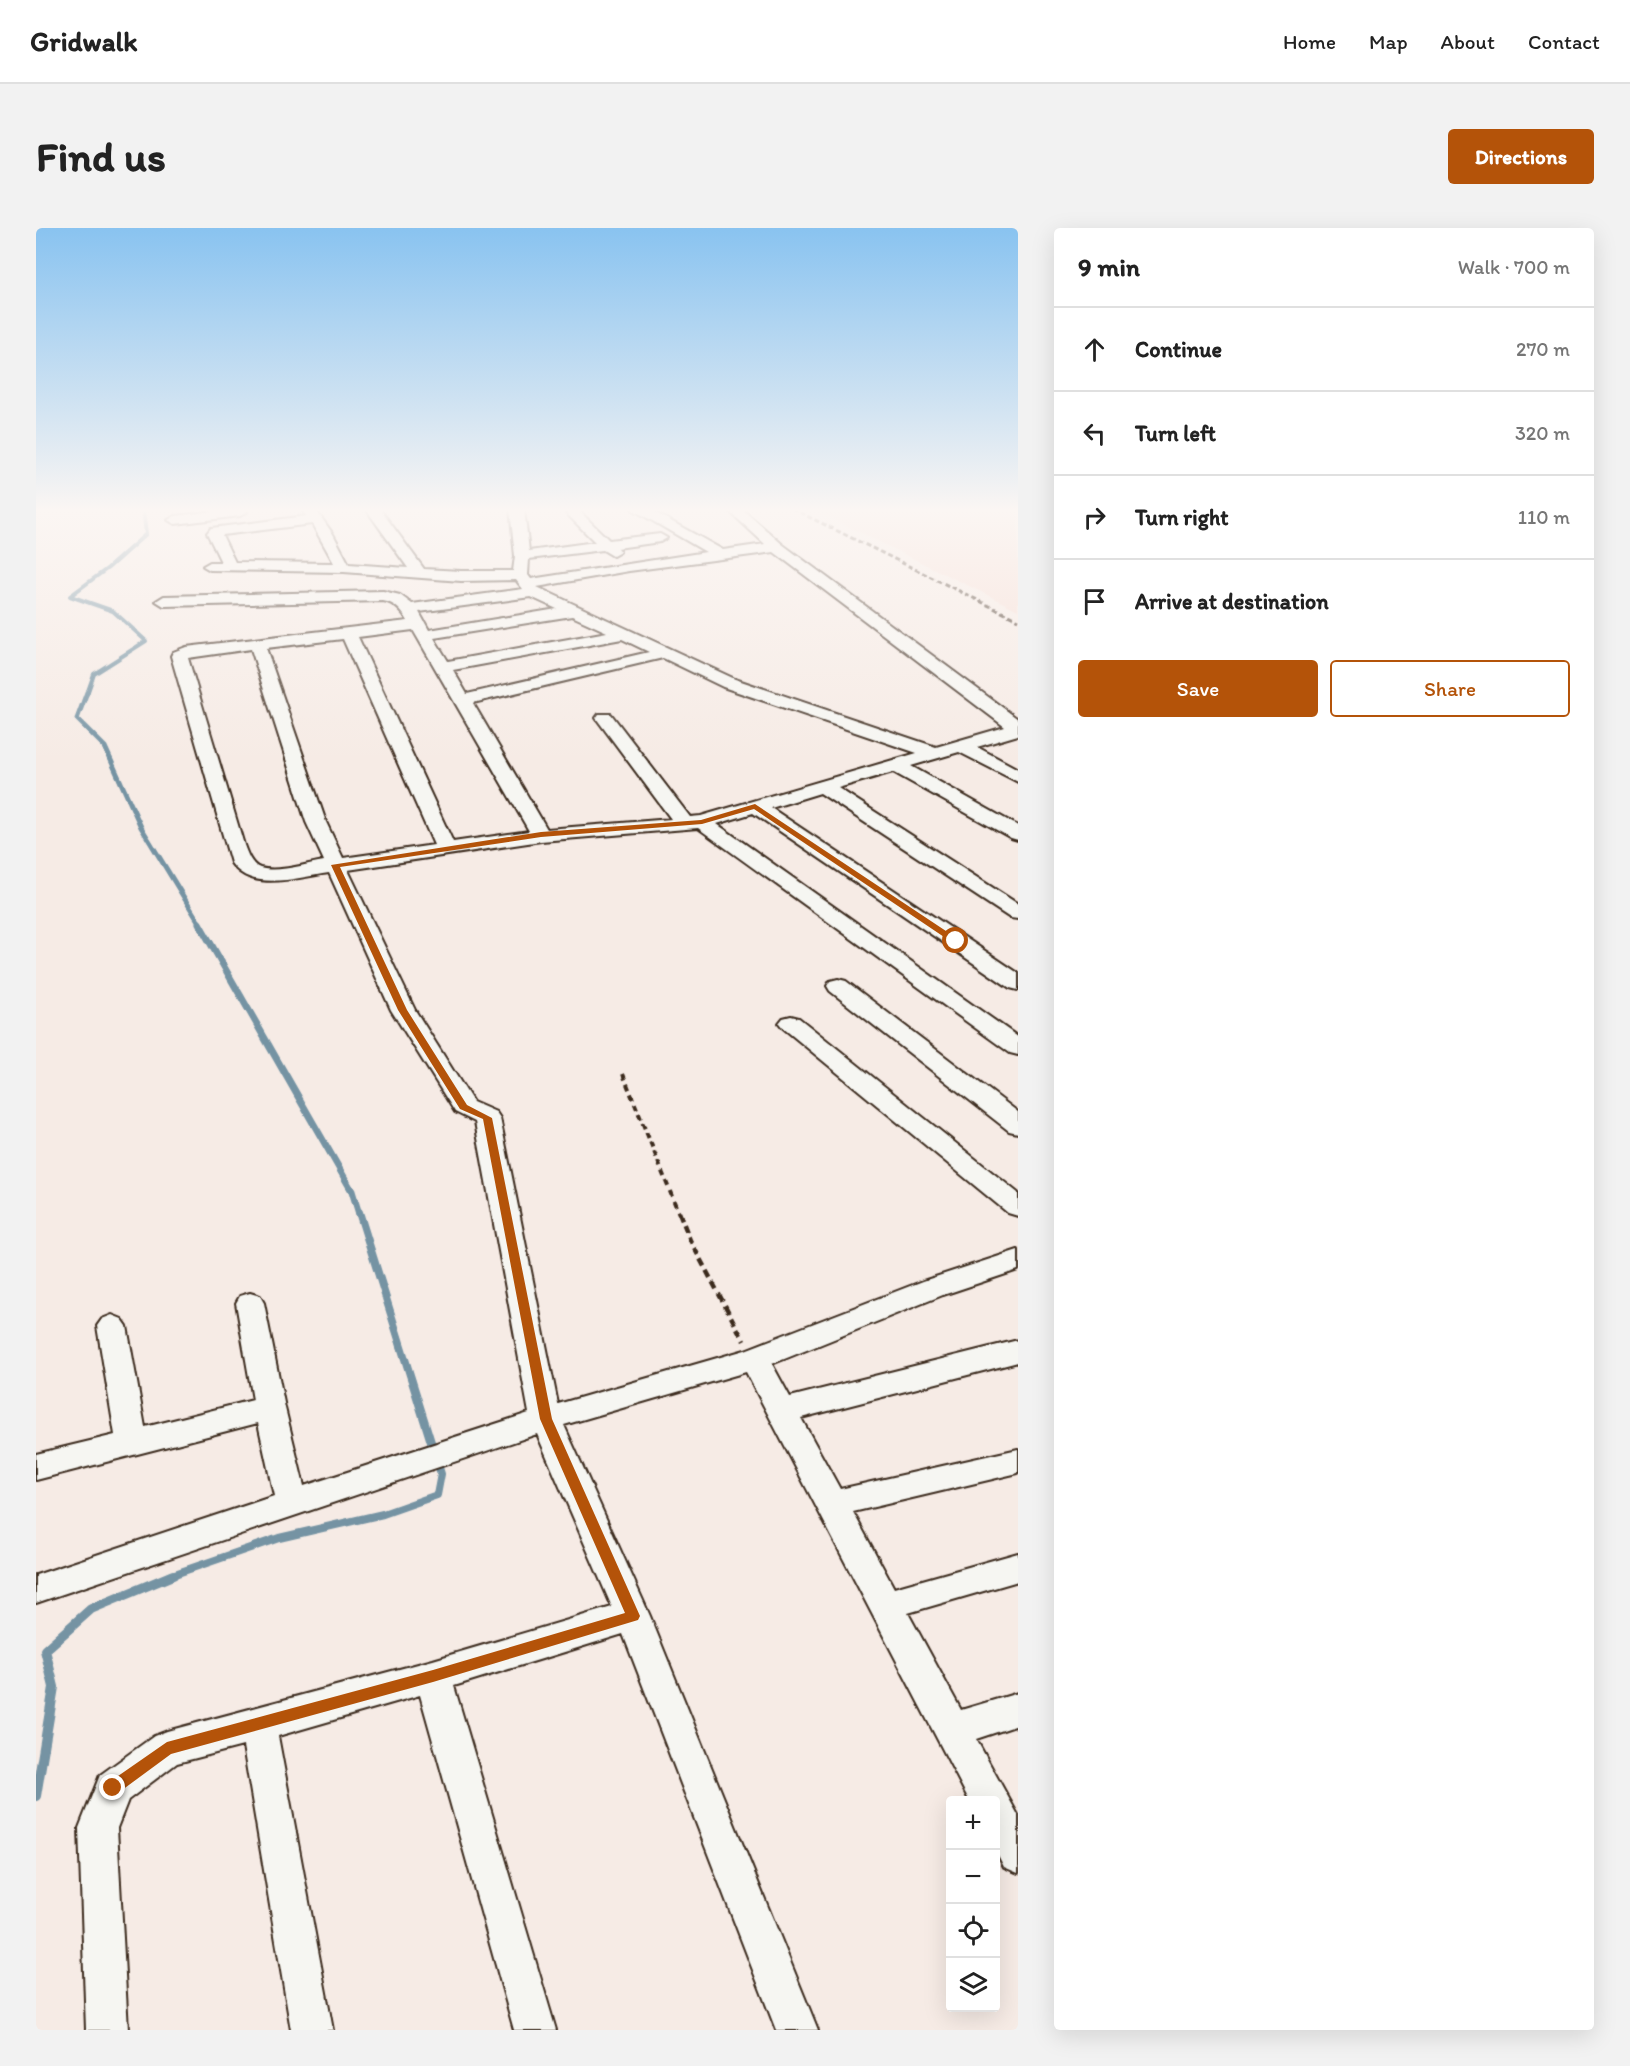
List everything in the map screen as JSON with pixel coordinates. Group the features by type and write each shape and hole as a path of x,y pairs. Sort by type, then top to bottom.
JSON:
{"street":[{"path":"417,623 501,593"},
{"path":"542,593 573,611 729,683 938,754"},
{"path":"838,593 1018,729"},
{"path":"164,601 391,596 417,623 541,835"},
{"path":"573,611 417,623 348,634 186,651 179,656 241,863 254,874 278,874 541,835 693,823 963,747 1018,729"},
{"path":"348,634 446,849"},
{"path":"444,667 624,634"},
{"path":"257,644 316,822 403,1010 464,1107 487,1118 546,1419 633,1616 797,2030"},
{"path":"464,700 665,653"},
{"path":"605,718 693,823 1018,1048"},
{"path":"963,747 1018,776"},
{"path":"896,766 1018,834"},
{"path":"822,786 1018,913"},
{"path":"755,806 1018,983"},
{"path":"838,986 1018,1125"},
{"path":"791,1023 1018,1207"},
{"path":"36,1589 546,1419 754,1359 933,1288 1018,1260"},
{"path":"250,1303 270,1408 292,1502"},
{"path":"112,1326 132,1443"},
{"path":"782,1411 1018,1352"},
{"path":"754,1359 987,1796"},
{"path":"36,1467 270,1408"},
{"path":"832,1504 1018,1461"},
{"path":"885,1605 1018,1567"},
{"path":"107,2030 98,1828 113,1788 167,1748 433,1676 633,1616"},
{"path":"433,1676 535,2030"},
{"path":"951,1730 1018,1708"},
{"path":"258,1725 312,2030"},
{"path":"1000,1820 1018,1854"}],"path":[{"path":"623,1074 690,1240 754,1359"}],"shaded area":[{"path":"984,593 1018,593 1018,610"}],"waterway":[{"path":"74,593 70,596 113,611 146,641 94,674 87,694"},
{"path":"87,692 77,719 105,747 141,827 200,924"},
{"path":"199,923 352,1191 359,1214"},
{"path":"169,1576 279,1538 383,1514 437,1495 441,1474 359,1212"},
{"path":"36,1796 54,1687 45,1650 91,1609 173,1575"}],"railway":[{"path":"963,593 1018,620"}],"route":[{"path":"113,1788 167,1748 433,1676 633,1616 546,1419 522,1285 487,1118 464,1107 403,1010 335,865 541,835 702,822 755,806 956,941"}]}
